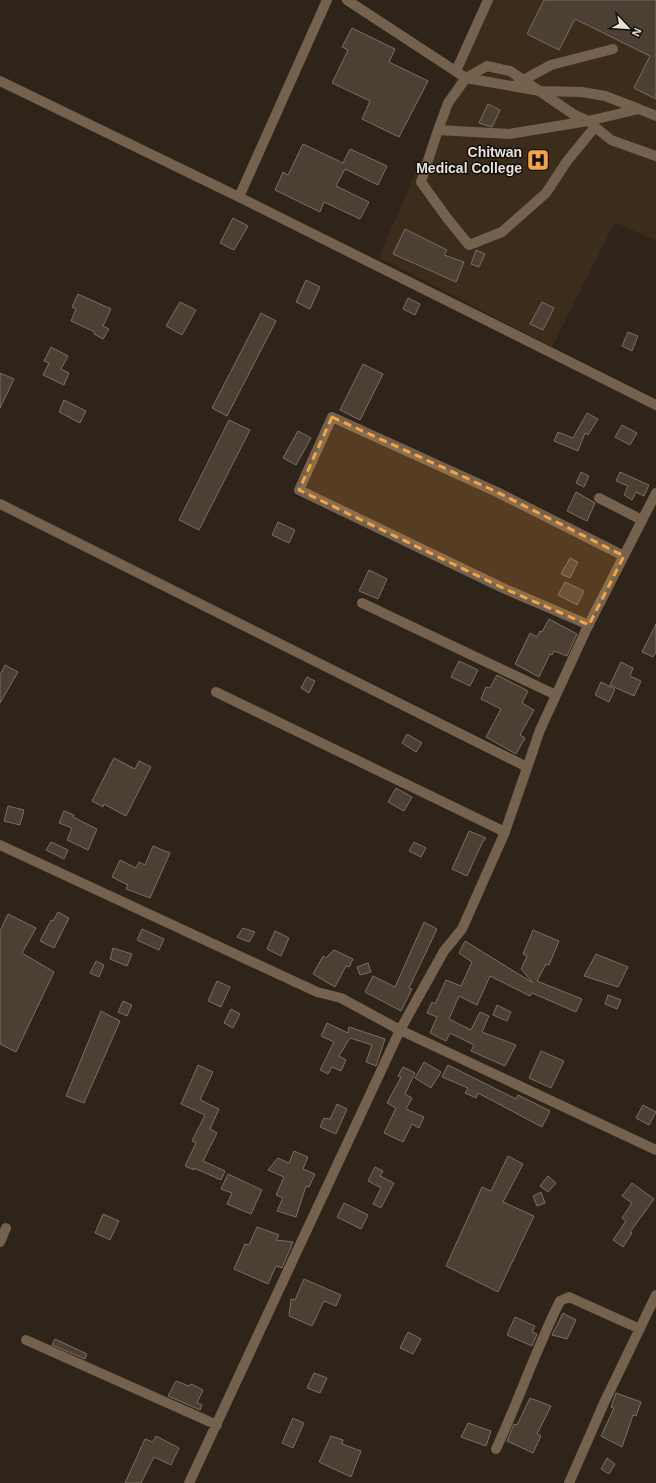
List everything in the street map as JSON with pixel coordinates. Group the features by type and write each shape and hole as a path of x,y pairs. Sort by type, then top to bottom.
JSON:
{"street":[{"path":"239,197 328,0"},
{"path":"347,0 466,78 540,91 598,94 656,116"},
{"path":"456,71 488,0"},
{"path":"511,87 522,79 551,65 613,49"},
{"path":"591,124 546,193 502,232 469,245 421,182 448,103 466,78 487,66 510,71 573,114 591,124 610,140 656,156"},
{"path":"0,81 239,197 656,405"},
{"path":"438,130 509,134 591,124 639,109"},
{"path":"589,625 505,589 299,490 332,417 497,492 624,556"},
{"path":"189,1483 400,1030 444,951 462,928 505,832 540,730 589,625 656,493"},
{"path":"599,498 642,520"},
{"path":"0,504 527,767"},
{"path":"362,602 556,695"},
{"path":"216,692 505,832"},
{"path":"0,845 317,992 341,998 400,1030 656,1150"},
{"path":"0,1242 6,1228"},
{"path":"569,1483 604,1403 656,1295"},
{"path":"496,1449 532,1367 543,1335 560,1301 569,1297 640,1329"},
{"path":"26,1340 216,1425"}],"highlighted area":[{"path":"332,417 497,492 624,556 589,625 505,589 299,490"}],"shaded area":[{"name":"Chitwan Medical College","path":"490,0 544,0 528,34 559,50 575,19 650,56 656,99 656,241 615,222 552,347 379,257","holes":["405,230 446,249 435,274 393,254","542,302 554,308 543,330 531,324"]}],"building":[{"path":"544,0 656,0 656,99 634,88 650,56 575,19 559,50 527,34"},
{"path":"352,28 395,49 389,62 428,81 399,137 362,119 370,101 332,83 348,50 342,47"},
{"path":"488,104 500,110 492,127 479,123"},
{"path":"303,144 343,163 350,149 387,166 378,185 345,169 336,186 369,202 360,219 324,202 320,212 275,190 283,172 288,175"},
{"path":"233,218 248,226 234,250 220,243"},
{"path":"405,229 447,250 444,255 464,262 456,282 393,254"},
{"path":"476,250 485,254 479,267 471,264"},
{"path":"306,280 320,287 310,309 296,302"},
{"path":"78,294 111,309 103,326 109,329 103,339 94,334 95,332 71,321 76,309 72,307"},
{"path":"408,298 420,304 415,315 403,309"},
{"path":"180,302 196,310 182,335 166,326"},
{"path":"542,302 554,308 543,330 530,324"},
{"path":"261,313 276,321 227,416 212,408"},
{"path":"628,332 638,336 632,351 622,346"},
{"path":"51,347 68,356 61,369 69,373 64,385 43,375 49,363 44,361"},
{"path":"363,364 383,374 360,420 340,410"},
{"path":"0,373 14,379 0,408"},
{"path":"64,400 86,411 80,423 59,412"},
{"path":"587,413 598,419 588,435 585,433 578,451 554,441 558,432 573,438"},
{"path":"229,420 250,430 199,530 179,520"},
{"path":"622,425 637,433 630,445 615,437"},
{"path":"298,431 311,438 296,465 283,458"},
{"path":"581,472 589,476 584,487 576,483"},
{"path":"620,472 649,485 644,496 636,492 632,500 624,495 628,486 616,481"},
{"path":"576,492 595,503 587,521 567,511"},
{"path":"278,522 295,530 289,543 272,535"},
{"path":"570,558 578,562 570,578 561,574"},
{"path":"369,570 387,579 378,599 359,591"},
{"path":"565,582 584,591 577,605 558,595"},
{"path":"549,619 577,634 567,656 554,651 552,655 550,654 539,677 515,664 530,633 537,637 540,631 542,632"},
{"path":"656,624 656,652 653,657 642,652"},
{"path":"459,661 478,670 470,686 451,677"},
{"path":"621,662 633,668 630,676 641,681 634,696 610,685"},
{"path":"5,665 18,672 0,703 0,675"},
{"path":"497,675 528,691 522,703 534,710 520,735 525,738 516,754 486,737 501,709 481,699 486,687 490,688"},
{"path":"307,677 315,681 309,693 301,688"},
{"path":"601,682 615,689 609,702 595,695"},
{"path":"407,734 422,743 416,752 402,743"},
{"path":"114,758 135,769 139,761 151,767 126,816 104,804 103,807 92,801"},
{"path":"396,788 412,797 404,811 388,802"},
{"path":"8,806 24,810 20,825 4,821"},
{"path":"64,811 74,815 73,817 97,829 88,850 67,840 72,828 59,823"},
{"path":"469,831 486,838 482,843 467,876 452,869"},
{"path":"51,842 68,850 64,859 46,850"},
{"path":"414,842 426,848 421,857 409,851"},
{"path":"153,846 170,853 150,898 126,889 128,885 112,877 120,860 136,868 139,862 145,865"},
{"path":"58,912 69,918 54,948 40,941 51,920 53,921"},
{"path":"8,914 36,928 22,953 54,972 16,1052 0,1044 0,931"},
{"path":"424,922 437,929 409,988 412,989 401,1011 365,992 373,976 395,987"},
{"path":"243,928 255,932 249,942 237,937"},
{"path":"142,929 164,939 159,950 137,940"},
{"path":"533,930 559,941 549,965 546,964 537,981 582,999 576,1012 532,993 530,996 490,976 477,1005 459,996 449,1019 471,1030 480,1012 489,1016 482,1032 516,1045 505,1066 471,1051 474,1045 450,1033 446,1041 430,1033 437,1017 427,1013 432,1002 435,1004 446,980 461,986 472,962 459,953 465,941 533,983 521,969 527,956 523,954"},
{"path":"275,931 289,938 281,956 267,949"},
{"path":"113,948 132,954 127,966 110,959"},
{"path":"334,950 353,959 349,967 346,966 335,987 313,974 323,956 326,958"},
{"path":"596,954 628,967 618,987 584,976"},
{"path":"96,961 104,965 99,977 90,973"},
{"path":"368,963 371,972 360,975 357,967"},
{"path":"217,981 230,987 221,1007 208,1001"},
{"path":"608,995 621,1000 617,1009 605,1004"},
{"path":"123,1001 132,1005 127,1016 118,1012"},
{"path":"497,1005 511,1012 507,1021 493,1015"},
{"path":"231,1009 240,1014 233,1028 224,1023"},
{"path":"101,1011 120,1021 84,1103 66,1096"},
{"path":"327,1023 348,1033 349,1027 385,1039 376,1066 366,1062 372,1045 350,1038 339,1056 346,1060 341,1071 332,1067 328,1074 320,1070 334,1042 321,1036"},
{"path":"541,1051 564,1061 551,1088 529,1078"},
{"path":"424,1062 441,1072 431,1088 415,1078"},
{"path":"198,1065 213,1072 200,1100 219,1109 210,1129 217,1133 203,1161 225,1171 221,1180 194,1168 194,1170 185,1166 196,1143 192,1141 205,1115 181,1104"},
{"path":"448,1065 516,1099 518,1095 550,1111 542,1127 478,1093 476,1098 465,1093 468,1088 442,1077"},
{"path":"403,1067 415,1073 405,1094 412,1098 406,1109 424,1117 419,1128 412,1124 403,1142 384,1133 396,1108 387,1103 401,1077 398,1076"},
{"path":"337,1104 347,1109 336,1134 320,1127 324,1118 330,1119"},
{"path":"643,1105 656,1112 649,1125 636,1118"},
{"path":"294,1151 308,1157 303,1169 315,1174 309,1187 306,1186 296,1217 277,1211 283,1198 276,1195 284,1177 268,1170 278,1158 289,1163"},
{"path":"508,1156 523,1164 503,1202 534,1216 498,1292 446,1266 482,1187 491,1191"},
{"path":"375,1167 383,1171 380,1176 394,1183 381,1208 373,1204 381,1188 368,1181"},
{"path":"228,1174 262,1190 251,1214 227,1204 232,1193 221,1189"},
{"path":"548,1176 556,1183 548,1192 540,1186"},
{"path":"632,1183 654,1199 630,1232 632,1233 623,1247 613,1240 626,1221 622,1218 632,1203 622,1196"},
{"path":"541,1192 545,1203 537,1206 533,1196"},
{"path":"344,1203 368,1215 361,1229 337,1217"},
{"path":"103,1214 119,1221 110,1240 95,1233"},
{"path":"257,1227 279,1235 276,1240 293,1242 282,1268 276,1266 268,1284 234,1269 245,1244 249,1245"},
{"path":"304,1279 341,1295 336,1306 324,1301 312,1326 289,1316 291,1299 295,1300"},
{"path":"563,1313 576,1320 567,1339 552,1335"},
{"path":"515,1317 535,1326 532,1332 537,1334 532,1346 507,1335"},
{"path":"408,1332 421,1339 413,1354 400,1348"},
{"path":"55,1339 87,1354 85,1359 52,1345"},
{"path":"314,1373 327,1378 320,1393 307,1388"},
{"path":"176,1381 189,1386 191,1384 203,1390 197,1403 202,1405 200,1410 168,1396"},
{"path":"616,1393 641,1402 636,1416 633,1415 622,1447 601,1436 614,1408 611,1407"},
{"path":"530,1398 551,1406 537,1434 541,1436 533,1453 507,1441 514,1424 517,1425"},
{"path":"293,1418 304,1423 293,1448 282,1443"},
{"path":"468,1423 491,1431 486,1446 461,1437"},
{"path":"156,1436 179,1448 171,1465 154,1457 141,1483 125,1483 145,1439 153,1442"},
{"path":"331,1436 343,1440 342,1444 361,1451 351,1477 319,1462"},
{"path":"607,1458 615,1464 609,1474 601,1469"}],"place":[{"name":"Chitwan Medical College","path":"538,160"}]}
